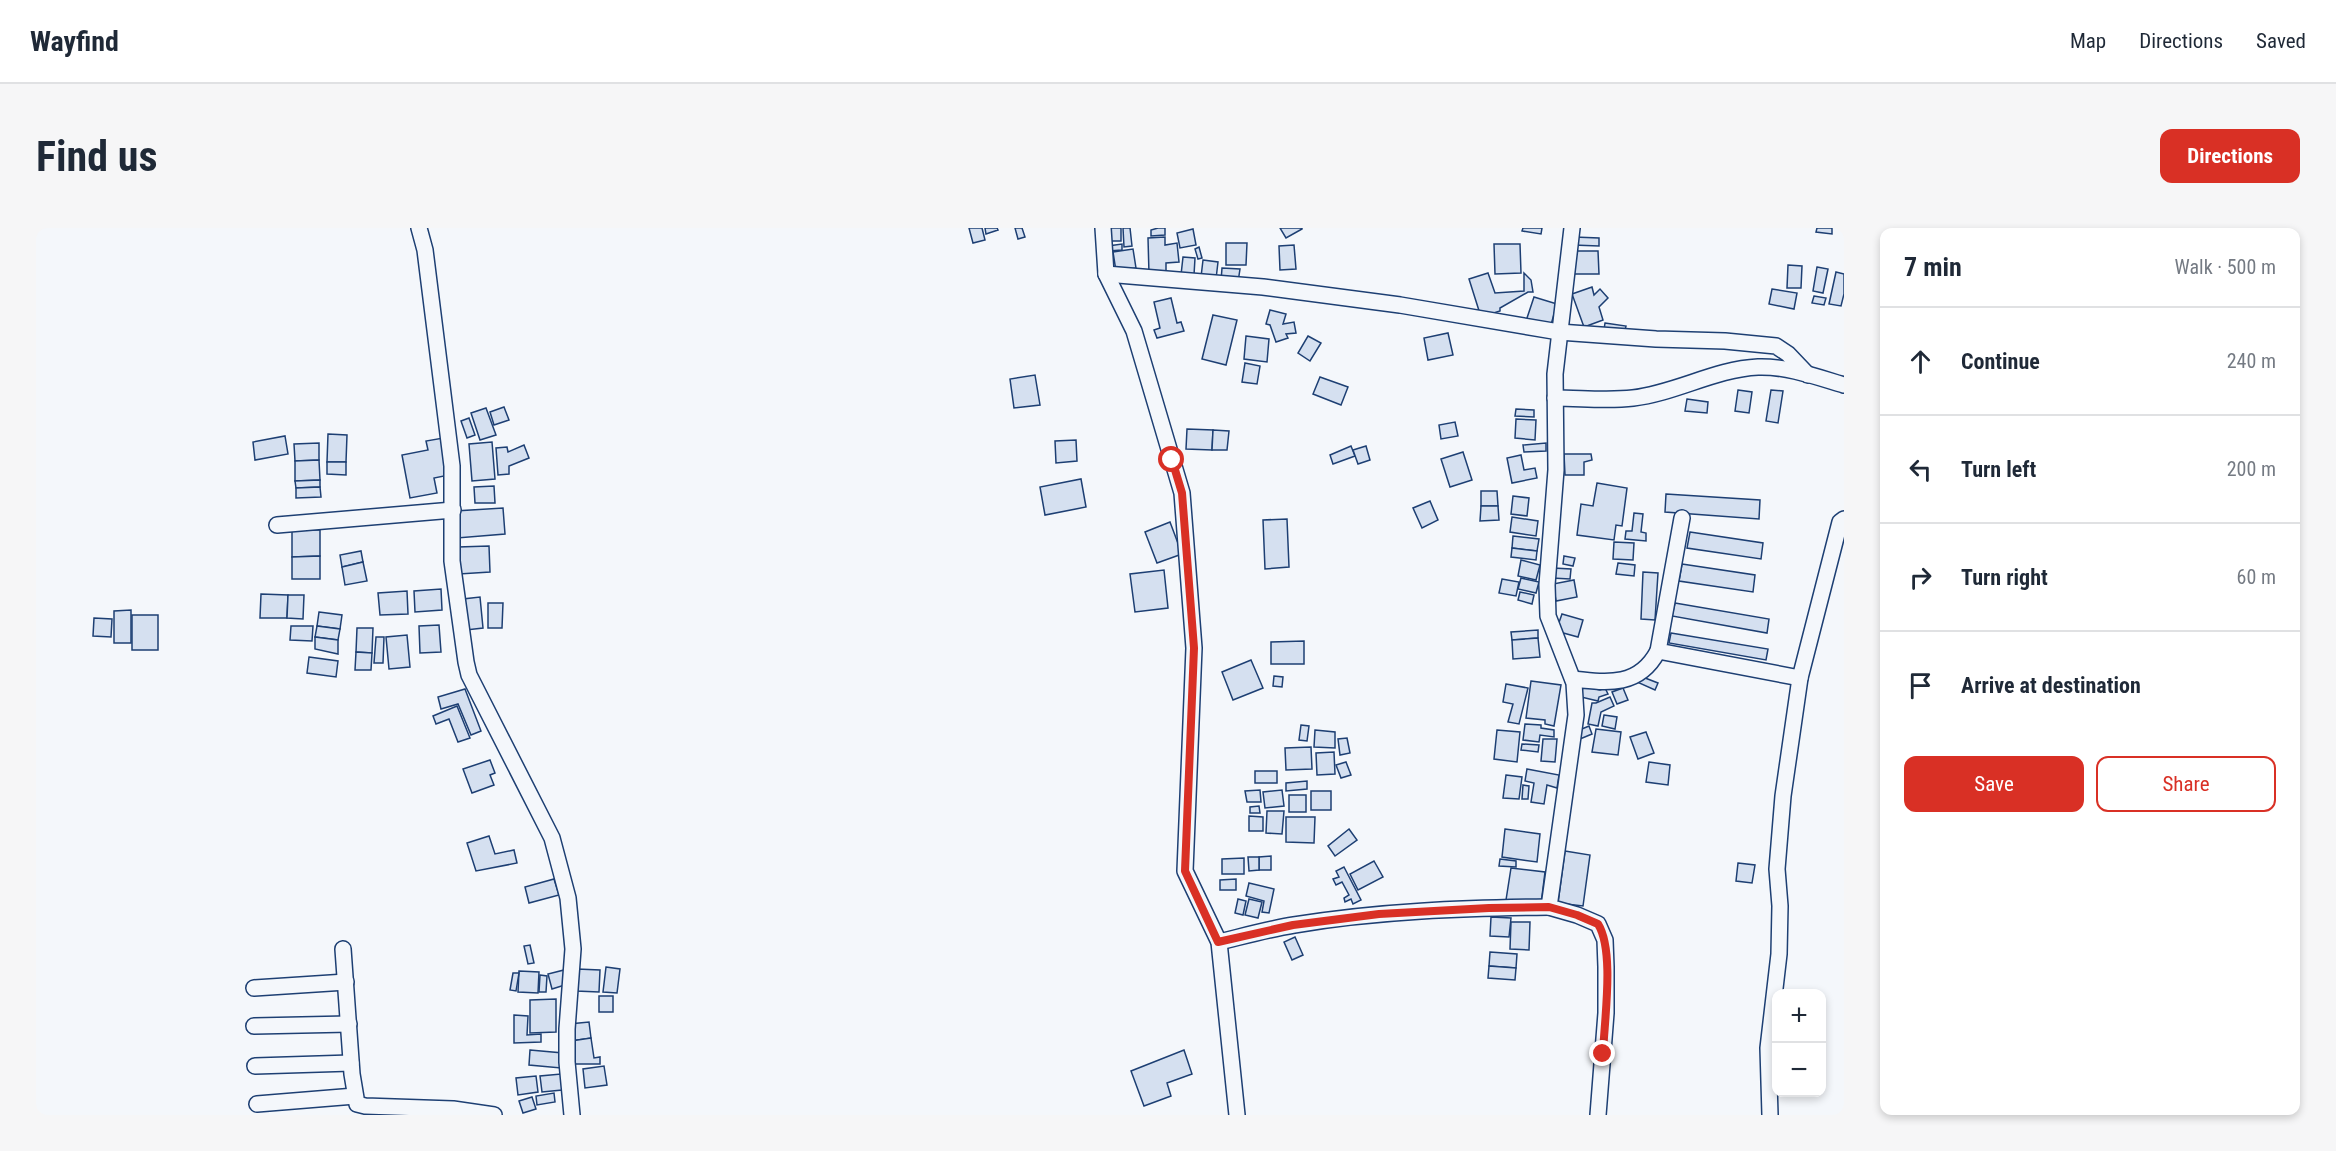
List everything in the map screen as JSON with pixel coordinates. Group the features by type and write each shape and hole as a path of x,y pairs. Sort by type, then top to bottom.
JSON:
{"street":[{"path":"418,228 425,250 450,455 453,510 452,561 469,675 552,838 568,898 573,949 567,1029 572,1115"},
{"path":"1103,228 1106,274 1134,331 1182,493 1194,648 1185,871 1218,942 1238,1115"},
{"path":"1549,907 1576,715 1573,679 1548,616 1546,585 1556,470 1555,398 1559,332 1572,228"},
{"path":"1106,274 1263,287 1400,305 1559,332 1776,346 1788,354 1808,375"},
{"path":"1555,398 1633,398 1660,393 1704,378 1758,367 1781,369 1844,385"},
{"path":"277,525 453,510"},
{"path":"1573,679 1606,683 1630,677 1644,671 1650,665 1658,651 1682,518"},
{"path":"1770,1115 1768,1048 1779,954 1778,860 1783,796 1800,678 1840,522 1844,519"},
{"path":"1658,651 1800,678"},
{"path":"1218,942 1293,925 1379,914 1489,908 1549,907 1598,924 1605,939 1606,1013 1598,1115"},
{"path":"343,949 351,1063 357,1104 453,1109 494,1115"},
{"path":"254,988 346,982"},
{"path":"254,1026 349,1024"},
{"path":"255,1066 351,1063"},
{"path":"257,1104 355,1096"}],"building":[{"path":"969,228 982,228 985,240 973,243"},
{"path":"985,228 997,228 998,230 986,234"},
{"path":"1015,228 1022,228 1025,237 1018,239"},
{"path":"1108,228 1121,228 1121,241 1109,241"},
{"path":"1123,228 1130,228 1132,246 1124,247"},
{"path":"1165,228 1165,235 1151,236 1151,230"},
{"path":"1280,228 1302,228 1302,229 1286,238"},
{"path":"1523,228 1542,228 1541,234 1522,231"},
{"path":"1817,228 1832,228 1832,234 1816,232"},
{"path":"1193,229 1196,245 1180,248 1177,233"},
{"path":"1165,237 1165,245 1177,243 1179,262 1166,263 1166,273 1149,274 1148,238"},
{"path":"1574,237 1599,238 1599,246 1573,245"},
{"path":"1226,243 1247,243 1246,265 1226,265"},
{"path":"1122,244 1122,250 1108,251 1108,246"},
{"path":"1494,244 1520,244 1521,273 1495,274"},
{"path":"1294,245 1296,269 1280,270 1279,246"},
{"path":"1199,247 1202,258 1198,259 1195,249"},
{"path":"1133,249 1136,268 1116,271 1113,252"},
{"path":"1573,251 1598,251 1599,274 1573,274"},
{"path":"1183,257 1195,258 1194,275 1181,275"},
{"path":"1203,260 1218,262 1216,279 1201,277"},
{"path":"1788,265 1802,266 1801,288 1787,288"},
{"path":"1817,267 1828,269 1823,293 1813,291"},
{"path":"1222,268 1240,269 1238,282 1221,281"},
{"path":"1836,272 1844,274 1844,294 1841,306 1829,304"},
{"path":"1488,273 1495,293 1524,291 1524,273 1531,280 1533,292 1528,292 1500,308 1500,311 1481,317 1469,279"},
{"path":"1592,287 1594,295 1600,289 1608,298 1599,307 1603,320 1584,327 1572,294"},
{"path":"1772,289 1797,293 1794,309 1769,304"},
{"path":"1814,296 1826,298 1824,305 1812,303"},
{"path":"1534,297 1557,304 1550,328 1526,321"},
{"path":"1171,298 1177,323 1181,322 1184,331 1157,338 1154,330 1160,328 1154,302"},
{"path":"1270,310 1286,314 1283,324 1294,322 1296,333 1286,334 1288,338 1276,342 1270,325 1266,324"},
{"path":"1213,315 1237,320 1226,365 1202,359"},
{"path":"1605,323 1626,326 1624,334 1604,330"},
{"path":"1448,333 1453,355 1428,360 1424,338"},
{"path":"1246,336 1269,339 1267,362 1244,359"},
{"path":"1308,336 1321,343 1310,361 1298,353"},
{"path":"1245,363 1260,366 1257,384 1242,382"},
{"path":"1035,375 1040,405 1014,408 1010,379"},
{"path":"1320,377 1348,387 1341,405 1313,394"},
{"path":"1738,390 1752,392 1749,413 1735,411"},
{"path":"1771,390 1783,391 1778,423 1766,421"},
{"path":"1687,399 1708,402 1707,413 1685,411"},
{"path":"504,407 509,420 494,425 490,412"},
{"path":"486,408 496,435 480,440 471,413"},
{"path":"1516,409 1534,410 1534,417 1515,416"},
{"path":"469,418 475,435 467,438 461,421"},
{"path":"1516,419 1536,420 1535,440 1515,438"},
{"path":"1455,422 1458,436 1441,439 1439,425"},
{"path":"1187,429 1213,430 1212,450 1186,449"},
{"path":"1213,430 1229,431 1227,450 1212,450"},
{"path":"328,434 347,435 346,462 327,462"},
{"path":"285,436 288,454 255,460 253,442"},
{"path":"443,438 449,475 434,478 437,493 410,498 402,455 428,450 426,441"},
{"path":"1076,440 1077,461 1056,463 1055,441"},
{"path":"492,442 495,479 472,481 469,444"},
{"path":"319,443 319,460 295,461 294,444"},
{"path":"1546,443 1546,451 1524,452 1523,445"},
{"path":"524,445 529,458 509,466 509,474 498,475 496,448 507,447 508,452"},
{"path":"1351,446 1355,456 1333,464 1330,455"},
{"path":"1366,446 1370,460 1358,464 1353,450"},
{"path":"1463,452 1472,480 1450,487 1441,459"},
{"path":"1564,454 1591,454 1592,460 1584,462 1584,475 1565,475"},
{"path":"1521,455 1524,470 1535,468 1537,478 1512,483 1507,458"},
{"path":"319,460 320,480 295,481 295,461"},
{"path":"327,462 346,462 346,475 327,474"},
{"path":"1081,479 1086,507 1045,515 1040,487"},
{"path":"320,480 320,487 296,488 295,481"},
{"path":"1597,483 1627,488 1622,526 1616,525 1614,540 1577,535 1581,504 1593,506"},
{"path":"494,486 495,503 475,503 474,487"},
{"path":"320,487 321,497 296,498 296,488"},
{"path":"1481,491 1497,491 1498,506 1481,506"},
{"path":"1666,494 1760,500 1759,519 1665,512"},
{"path":"1513,496 1529,498 1527,516 1511,514"},
{"path":"1430,501 1438,520 1422,528 1413,508"},
{"path":"1481,506 1498,506 1499,520 1480,521"},
{"path":"503,508 505,534 457,538 455,511"},
{"path":"1634,513 1643,514 1641,532 1646,533 1646,541 1625,539 1626,531 1632,531"},
{"path":"1512,517 1538,521 1536,536 1510,532"},
{"path":"1287,519 1289,567 1265,569 1263,520"},
{"path":"1170,522 1182,554 1157,563 1145,532"},
{"path":"292,530 320,530 320,556 292,557"},
{"path":"1690,532 1763,543 1761,559 1687,548"},
{"path":"1513,536 1539,539 1537,551 1512,548"},
{"path":"1614,542 1634,543 1633,560 1613,559"},
{"path":"489,546 490,572 459,574 458,547"},
{"path":"1512,548 1537,551 1536,560 1511,557"},
{"path":"361,551 363,562 342,567 340,555"},
{"path":"320,556 320,579 292,579 292,557"},
{"path":"1564,556 1575,558 1573,566 1563,564"},
{"path":"1521,560 1540,565 1536,580 1518,576"},
{"path":"363,562 367,581 345,585 342,567"},
{"path":"1618,563 1635,565 1634,576 1616,574"},
{"path":"1682,564 1755,575 1753,592 1679,581"},
{"path":"1553,568 1571,569 1570,579 1552,578"},
{"path":"1164,570 1168,608 1135,612 1130,574"},
{"path":"1643,572 1658,573 1655,620 1641,619"},
{"path":"1521,578 1539,582 1536,593 1518,589"},
{"path":"1502,579 1519,582 1516,596 1499,593"},
{"path":"1574,580 1577,597 1556,601 1553,584"},
{"path":"441,589 442,610 415,612 414,591"},
{"path":"407,591 408,614 380,615 378,593"},
{"path":"1520,592 1534,595 1532,604 1518,600"},
{"path":"261,594 288,595 287,618 260,618"},
{"path":"288,595 304,595 303,619 287,618"},
{"path":"480,597 483,628 466,630 463,599"},
{"path":"488,603 503,603 502,628 488,628"},
{"path":"1675,603 1769,619 1767,633 1672,616"},
{"path":"131,610 131,643 114,643 114,611"},
{"path":"319,612 342,615 340,629 317,626"},
{"path":"1562,614 1583,620 1578,637 1556,631"},
{"path":"132,615 158,615 158,650 132,650"},
{"path":"94,618 112,619 111,637 93,636"},
{"path":"439,625 441,652 420,653 419,626"},
{"path":"291,626 313,626 312,641 290,640"},
{"path":"317,626 340,629 338,640 315,637"},
{"path":"357,628 373,628 372,653 356,652"},
{"path":"1538,630 1538,638 1512,640 1511,632"},
{"path":"1671,633 1768,649 1766,660 1669,643"},
{"path":"407,635 410,667 389,669 386,637"},
{"path":"315,637 338,640 338,654 315,649"},
{"path":"376,637 384,637 383,663 374,663"},
{"path":"1538,638 1540,657 1513,659 1512,640"},
{"path":"1304,641 1304,664 1271,664 1271,642"},
{"path":"356,652 372,653 371,670 355,670"},
{"path":"309,657 338,661 336,677 307,673"},
{"path":"1251,660 1263,688 1233,700 1222,672"},
{"path":"1274,676 1283,677 1282,687 1273,686"},
{"path":"1640,676 1658,683 1655,690 1637,682"},
{"path":"1531,681 1561,685 1554,726 1545,724 1545,720 1526,718"},
{"path":"1506,684 1528,688 1519,724 1508,722 1513,704 1503,702"},
{"path":"1583,686 1600,690 1605,688 1608,694 1599,697 1598,701 1581,697"},
{"path":"1623,688 1628,700 1617,704 1612,692"},
{"path":"465,689 481,731 471,735 458,704 441,709 438,697"},
{"path":"1610,697 1614,706 1601,712 1598,726 1588,724 1592,703"},
{"path":"457,706 470,738 458,742 449,719 436,724 433,716"},
{"path":"1604,715 1617,717 1615,729 1602,726"},
{"path":"1525,724 1541,725 1541,728 1554,730 1554,737 1540,735 1539,742 1523,740"},
{"path":"1301,725 1309,726 1307,741 1299,740"},
{"path":"1589,726 1592,734 1580,739 1577,731"},
{"path":"1596,729 1621,732 1618,755 1592,752"},
{"path":"1315,730 1335,732 1335,748 1314,747"},
{"path":"1497,730 1520,732 1517,762 1494,759"},
{"path":"1646,732 1654,753 1638,759 1630,737"},
{"path":"1347,738 1350,753 1340,755 1338,739"},
{"path":"1543,739 1557,739 1555,762 1541,761"},
{"path":"1522,744 1539,745 1538,752 1521,750"},
{"path":"1311,747 1312,769 1286,770 1285,748"},
{"path":"1334,752 1335,774 1317,775 1316,753"},
{"path":"490,760 495,773 490,775 494,785 472,793 463,769"},
{"path":"1346,762 1351,775 1341,778 1336,765"},
{"path":"1649,762 1670,765 1668,785 1646,782"},
{"path":"1527,769 1559,775 1557,788 1547,785 1544,804 1531,802 1534,783 1525,781"},
{"path":"1255,771 1277,771 1277,783 1255,783"},
{"path":"1506,775 1522,777 1519,799 1503,798"},
{"path":"1307,781 1307,789 1286,791 1286,783"},
{"path":"1523,785 1529,786 1528,799 1522,799"},
{"path":"1260,790 1261,802 1247,802 1245,791"},
{"path":"1282,790 1284,806 1265,808 1263,792"},
{"path":"1311,791 1331,791 1331,810 1311,810"},
{"path":"1289,795 1306,795 1306,812 1289,812"},
{"path":"1259,806 1260,813 1250,813 1250,807"},
{"path":"1267,811 1284,811 1282,834 1266,833"},
{"path":"1249,816 1263,817 1263,831 1249,831"},
{"path":"1286,817 1315,817 1314,843 1286,842"},
{"path":"1349,829 1357,840 1335,856 1328,846"},
{"path":"1505,829 1540,834 1537,862 1502,857"},
{"path":"489,836 495,854 514,850 517,863 476,871 467,843"},
{"path":"1565,851 1590,855 1583,906 1558,903"},
{"path":"1271,856 1271,870 1259,870 1259,857"},
{"path":"1248,857 1259,857 1259,870 1249,871"},
{"path":"1244,858 1244,874 1222,874 1222,859"},
{"path":"1500,859 1516,861 1516,867 1499,866"},
{"path":"1374,861 1383,877 1358,890 1350,874"},
{"path":"1738,863 1755,865 1752,883 1736,881"},
{"path":"1344,867 1361,900 1353,904 1351,899 1345,902 1344,898 1349,895 1342,882 1336,885 1333,879 1339,877 1336,871"},
{"path":"1511,868 1545,872 1541,904 1506,900"},
{"path":"554,879 559,895 529,903 525,887"},
{"path":"1236,879 1236,890 1220,890 1220,880"},
{"path":"1249,883 1274,889 1269,913 1262,912 1264,901 1246,896"},
{"path":"1238,899 1246,901 1243,915 1235,913"},
{"path":"1249,899 1262,902 1258,918 1245,915"},
{"path":"1491,917 1511,918 1509,937 1490,936"},
{"path":"1511,922 1530,922 1529,950 1510,949"},
{"path":"1295,937 1303,955 1292,960 1284,942"},
{"path":"530,945 534,963 528,964 524,946"},
{"path":"1490,952 1517,954 1516,968 1489,966"},
{"path":"1489,966 1516,968 1515,980 1488,978"},
{"path":"606,967 620,969 617,993 603,992"},
{"path":"577,969 600,970 599,992 576,991"},
{"path":"564,970 568,984 552,989 548,974"},
{"path":"519,971 539,972 538,993 518,992"},
{"path":"513,973 519,973 516,991 510,990"},
{"path":"540,975 547,976 546,992 539,992"},
{"path":"599,996 613,996 613,1012 599,1012"},
{"path":"556,999 556,1032 530,1033 530,1000"},
{"path":"514,1015 528,1016 527,1035 541,1034 541,1042 514,1043"},
{"path":"589,1022 591,1038 571,1041 569,1024"},
{"path":"591,1038 594,1058 600,1057 600,1064 572,1064 571,1041"},
{"path":"530,1050 563,1053 561,1068 529,1065"},
{"path":"1184,1050 1192,1074 1167,1083 1171,1096 1144,1106 1131,1071"},
{"path":"604,1066 607,1085 585,1088 583,1069"},
{"path":"561,1074 562,1090 542,1092 540,1076"},
{"path":"536,1076 538,1092 518,1095 516,1078"},
{"path":"554,1093 555,1102 537,1105 536,1096"},
{"path":"532,1097 536,1109 523,1113 519,1101"}],"route":[{"path":"1172,460 1182,493 1194,648 1185,871 1218,942 1293,925 1379,914 1549,907 1577,915 1598,924 1605,939 1606,1013 1603,1054"}]}
